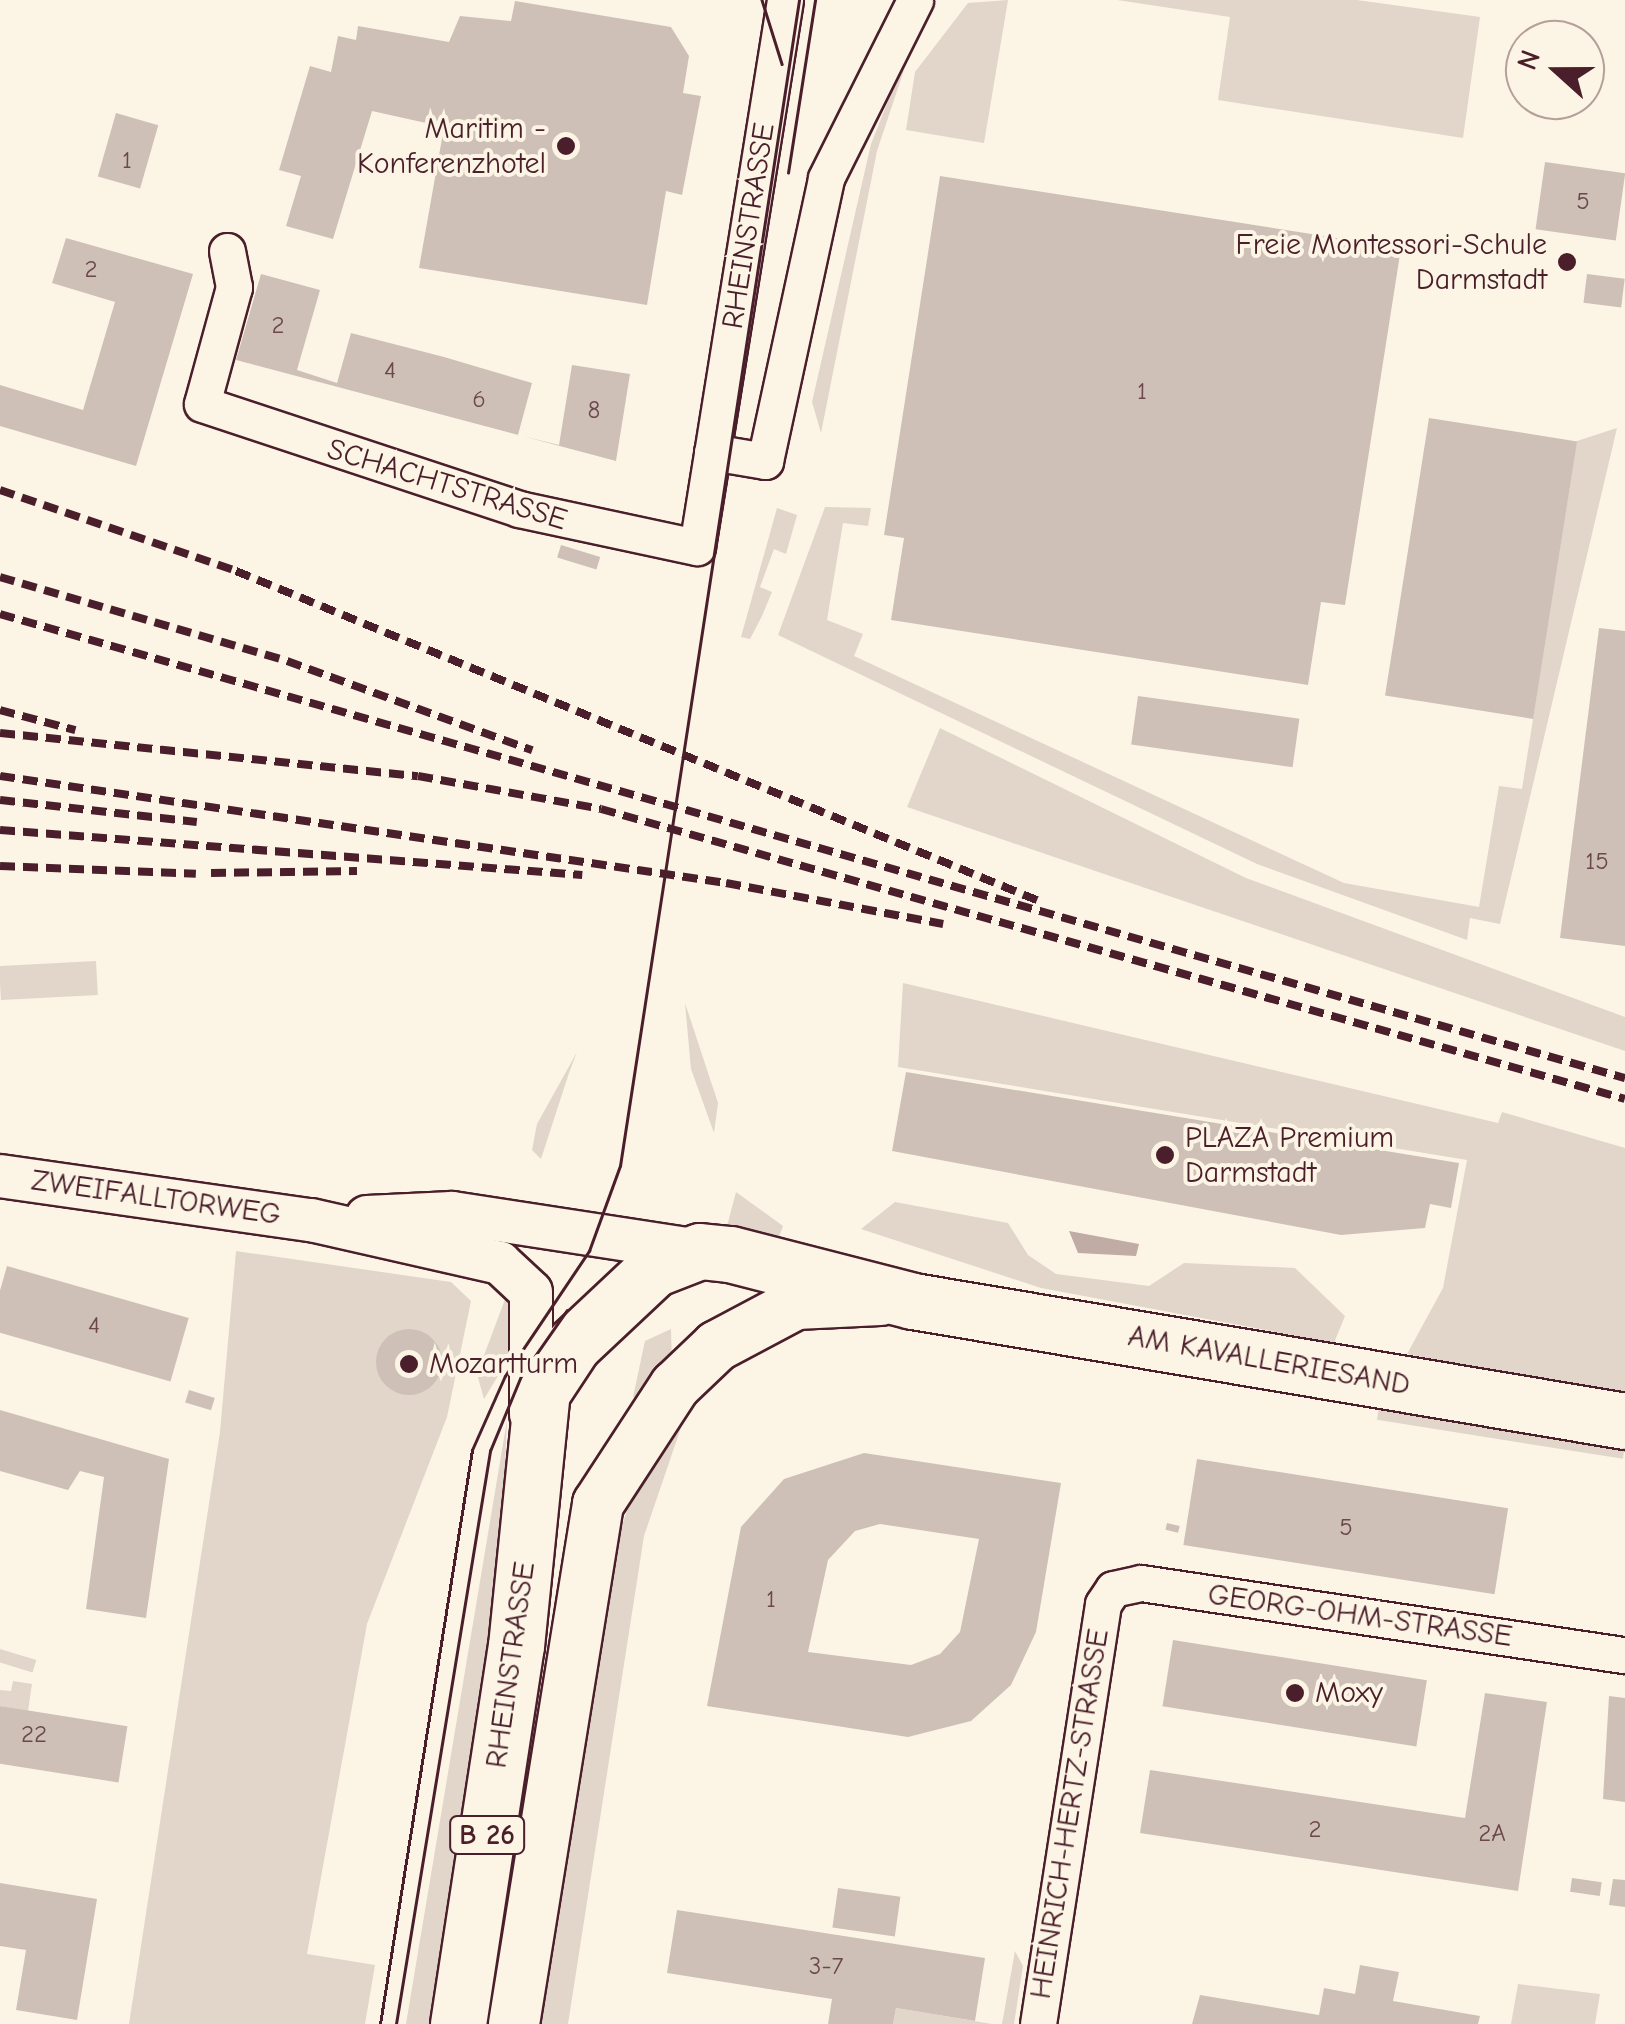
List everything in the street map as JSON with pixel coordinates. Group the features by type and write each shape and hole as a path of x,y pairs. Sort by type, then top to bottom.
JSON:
{"main road":[{"name":"AM KAVALLERIESAND","path":"674,1247 913,1301 1625,1421"},
{"name":"RHEINSTRASSE","path":"458,2024 533,1484 542,1392 573,1345 674,1247"},
{"name":"AM KAVALLERIESAND","path":"598,1504 675,1386 717,1346 796,1304 913,1301"},
{"name":"RHEINSTRASSE","path":"514,2024 598,1504"}],"street":[{"name":"RHEINSTRASSE","path":"697,547 785,0"},
{"name":"RHEINSTRASSE","path":"712,452 766,461 826,178 915,0"},
{"name":"SCHACHTSTRASSE","path":"227,251 234,287 202,404 519,509 697,547"},
{"name":"ZWEIFALLTORWEG","path":"0,1176 312,1220 500,1263"},
{"name":"ZWEIFALLTORWEG","path":"312,1220 452,1213 674,1247"},
{"name":"RHEINSTRASSE","path":"500,1263 530,1292 533,1484"},
{"name":"GEORG-OHM-STRASSE","path":"1103,1604 1113,1590 1141,1583 1625,1655"},
{"name":"HEINRICH-HERTZ-STRASSE","path":"1038,2024 1103,1604"}],"shaded area":[{"path":"1008,0 984,143 906,130 915,72 968,3"},
{"path":"1117,0 1357,0 1480,17 1463,138 1218,100 1230,17"},
{"path":"924,10 877,151 821,433 812,402 871,144"},
{"path":"1617,428 1500,924 1470,918 1467,940 1257,864 778,635 825,507 871,508 868,526 843,523 827,620 863,634 854,656 1344,883 1479,907 1499,786 1522,789 1577,441"},
{"path":"777,508 797,515 786,554 774,549 760,587 772,592 762,616 750,639 741,637"},
{"path":"940,728 1246,878 1625,1017 1625,1051 907,807"},
{"path":"96,961 98,995 1,1000 0,966"},
{"path":"903,983 1498,1123 1502,1112 1625,1148 1625,1398 1407,1354 1443,1288 1467,1160 898,1067"},
{"path":"685,1003 718,1103 714,1133 691,1069"},
{"path":"577,1052 541,1159 532,1150 537,1124"},
{"path":"736,1192 783,1226 779,1237 726,1230"},
{"path":"895,1202 1008,1223 1028,1255 1056,1274 1149,1286 1184,1263 1295,1268 1345,1316 1334,1343 1041,1288 861,1229"},
{"path":"1069,1231 1139,1244 1136,1256 1078,1253"},
{"path":"236,1251 451,1282 471,1301 447,1417 367,1624 307,1954 375,1965 365,2024 129,2024 220,1432"},
{"path":"507,1294 515,1348 484,1399 477,1374"},
{"path":"671,1329 672,1365 645,1400 633,1397 645,1341"},
{"path":"1379,1407 1625,1446 1623,1459 1377,1420"},
{"path":"687,1410 644,1536 568,2024 541,2024 620,1533 632,1494"},
{"path":"507,1420 501,1567 433,2024 406,2024"},
{"path":"0,1649 36,1660 33,1673 0,1663"},
{"path":"13,1681 32,1684 28,1711 0,1706 0,1690 11,1691"},
{"path":"1015,1951 1023,1966 1014,2024 1002,2024"},
{"path":"1518,1984 1600,1994 1595,2024 1511,2024"},
{"path":"896,2008 992,2024 893,2024"}],"building":[{"name":"Maritim - Konferenzhotel","path":"515,1 671,27 689,56 683,93 701,96 682,195 666,191 647,305 419,268 444,127 372,111 333,239 286,226 301,176 279,170 310,66 331,72 338,36 356,40 358,26 449,42 460,16 511,21"},
{"path":"116,113 158,125 140,189 98,176"},
{"path":"1545,162 1625,173 1616,241 1536,229"},
{"path":"940,176 1401,248 1345,605 1321,602 1308,685 891,620 904,538 884,535"},
{"path":"66,238 193,274 136,466 0,426 0,385 83,410 115,302 52,283"},
{"path":"261,274 320,290 297,370 337,383 351,333 444,357 532,383 518,435 236,360"},
{"path":"1587,274 1625,279 1621,307 1583,303"},
{"path":"572,365 630,374 616,461 520,436 559,445"},
{"path":"1429,418 1577,441 1533,719 1385,696"},
{"path":"561,545 600,557 596,569 557,557"},
{"path":"1599,628 1625,631 1625,946 1560,938"},
{"path":"1138,696 1299,719 1293,767 1131,745"},
{"name":"PLAZA Premium Darmstadt","path":"906,1072 1459,1163 1451,1208 1430,1204 1425,1228 1341,1235 892,1151"},
{"path":"7,1266 189,1318 170,1382 0,1333 0,1290"},
{"name":"Mozartturm","path":"409,1329 432,1339 442,1362 432,1385 409,1395 386,1385 376,1362 386,1339"},
{"path":"189,1390 215,1398 211,1410 185,1402"},
{"path":"0,1410 169,1459 146,1618 86,1609 104,1477 80,1471 68,1490 0,1471"},
{"path":"864,1453 1061,1483 1036,1632 1011,1685 971,1721 908,1737 707,1706 741,1527 784,1479","holes":["880,1524 979,1539 960,1632 940,1654 911,1665 808,1652 828,1560 855,1531"]},
{"path":"1197,1459 1508,1508 1495,1594 1183,1545"},
{"path":"1167,1523 1180,1526 1178,1533 1165,1530"},
{"name":"Moxy","path":"1173,1640 1427,1680 1416,1746 1163,1706"},
{"path":"1485,1693 1547,1702 1518,1891 1140,1833 1150,1770 1465,1818"},
{"path":"1609,1696 1625,1698 1625,1802 1603,1799"},
{"path":"0,1706 127,1726 118,1782 0,1764"},
{"path":"1572,1878 1602,1882 1600,1896 1570,1892"},
{"path":"1613,1879 1625,1880 1625,1907 1609,1905"},
{"path":"0,1883 97,1899 77,2020 16,2010 26,1950 0,1946"},
{"path":"838,1888 900,1897 895,1936 832,1928"},
{"path":"677,1910 985,1958 975,2021 896,2008 893,2024 828,2024 832,1999 667,1973"},
{"path":"1360,1965 1399,1972 1393,2001 1480,2016 1478,2024 1192,2024 1200,1995 1319,2015 1324,1988 1355,1994"}],"tram line":[{"path":"762,0 782,64"},
{"path":"380,2024 472,1450 505,1376 589,1251 620,1166 799,0"},
{"path":"788,173 815,0"},
{"path":"396,2024 490,1451 521,1376 567,1310"}],"railway":[{"path":"0,490 236,571 1039,901"},
{"path":"0,577 287,661 532,750"},
{"path":"0,614 1625,1078"},
{"path":"0,710 75,730"},
{"path":"0,733 418,776 601,809 1625,1099"},
{"path":"0,776 726,883 943,924"},
{"path":"0,800 197,822"},
{"path":"0,830 582,875"},
{"path":"0,866 196,874"},
{"path":"211,873 357,871"}],"place":[{"name":"Maritim - Konferenzhotel","path":"566,146"},
{"name":"Freie Montessori-Schule Darmstadt","path":"1567,262"},
{"name":"PLAZA Premium Darmstadt","path":"1165,1155"},
{"name":"Mozartturm","path":"409,1364"},
{"name":"Moxy","path":"1295,1693"}]}
